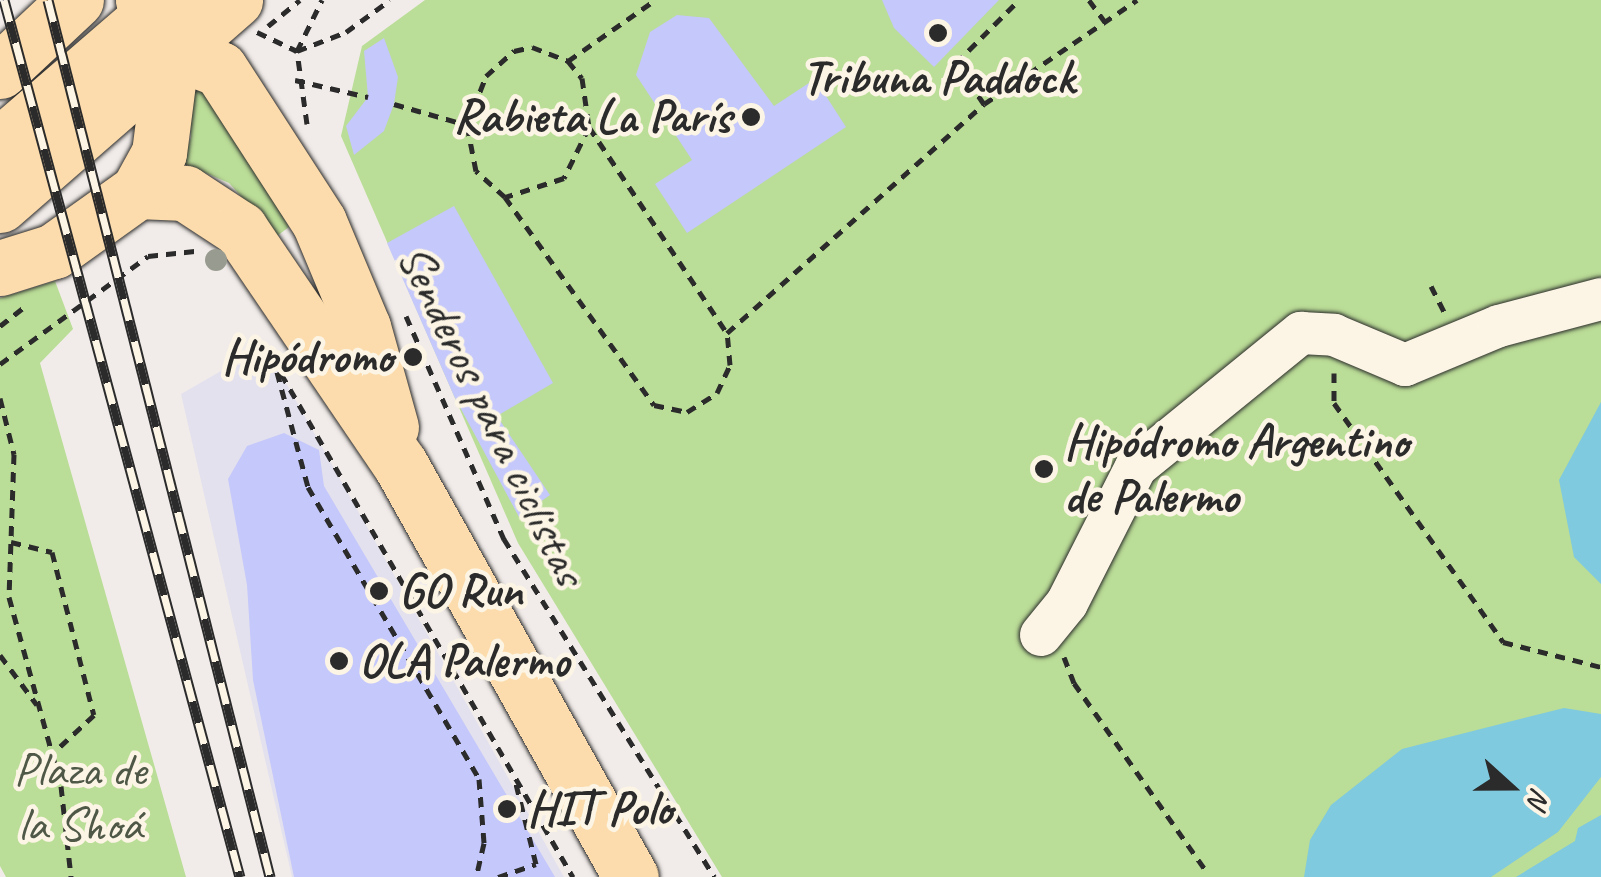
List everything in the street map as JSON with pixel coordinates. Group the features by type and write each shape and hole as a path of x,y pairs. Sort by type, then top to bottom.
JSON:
{"main road":[{"path":"0,71 76,0"},
{"path":"16,284 54,251 138,191 159,153 158,16"},
{"path":"158,16 220,68 320,222 363,327 400,464"},
{"path":"2,185 158,16 248,19"},
{"path":"138,191 185,194 240,229 400,464 631,877"}],"lane":[{"path":"1046,631 1118,492 1160,441 1300,333 1334,335 1405,365 1498,326 1601,299"}],"path":[{"path":"248,19 300,0"},
{"path":"298,51 322,0"},
{"path":"298,51 346,32 390,0"},
{"path":"568,60 655,0"},
{"path":"984,104 956,63 1019,0"},
{"path":"1089,0 1104,22"},
{"path":"727,333 984,104 1137,0"},
{"path":"248,19 298,51"},
{"path":"532,47 568,60 582,78 589,128 727,333 730,365 717,393 686,412 654,405 505,197 476,171 468,125 473,99 500,59 532,47"},
{"path":"295,80 368,97"},
{"path":"394,104 468,125"},
{"path":"505,197 520,199 564,178 589,128"},
{"path":"0,364 148,256 207,253"},
{"path":"0,326 16,284"},
{"name":"Senderos para ciclistas","path":"404,312 504,539 714,877"},
{"path":"1334,335 1334,403 1503,642 1601,667"},
{"path":"274,338 284,355 272,358 275,364 573,877"},
{"path":"275,364 308,487 479,779 484,843 476,877"},
{"path":"0,398 14,454 8,597 53,753 70,877"},
{"path":"11,542 52,552 94,714 53,753"},
{"path":"1046,631 1074,683 1206,871"},
{"path":"0,655 40,710"},
{"path":"498,877 536,864 513,773"}],"shaded area":[{"name":"OLA Palermo","path":"272,358 564,877 292,877 181,394 228,367"}],"green space":[{"name":"Hipódromo Argentino de Palermo","path":"425,0 1601,0 1601,877 722,877 518,543 341,136 362,46"},
{"path":"203,80 289,227 277,236 229,183 182,163 191,137 188,98"},
{"name":"Plaza de la Shoá","path":"55,281 73,329 40,363 186,877 6,877 0,866 0,298"}],"water":[{"path":"1601,402 1601,584 1574,557 1559,480"},
{"path":"1564,708 1601,714 1601,777 1558,832 1491,877 1304,877 1310,840 1331,805 1402,749"},
{"path":"1601,815 1601,877 1516,877 1575,841 1578,828"}],"building":[{"name":"Tribuna Paddock","path":"882,0 999,0 934,67 894,28"},
{"name":"Rabieta La París","path":"677,15 709,18 774,106 815,79 846,127 687,233 655,184 692,160 636,75 650,32"},
{"path":"384,38 398,77 394,104 384,131 354,155 346,126 368,97 364,51"},
{"path":"454,206 553,383 497,416 550,495 519,517 454,396 387,243"},
{"name":"OLA Palermo","path":"284,433 319,450 324,486 555,877 294,877 253,680 247,585 228,479 247,446"}],"railway":[{"path":"4,0 240,877"},
{"path":"48,0 270,877"}],"place":[{"name":"Tribuna Paddock","path":"938,33"},
{"name":"Rabieta La París","path":"751,117"},
{"name":"Hipódromo","path":"413,357"},
{"name":"Hipódromo Argentino de Palermo","path":"1044,469"},
{"name":"GO Run","path":"379,591"},
{"name":"OLA Palermo","path":"339,661"},
{"name":"HIT Polo","path":"507,809"}]}
